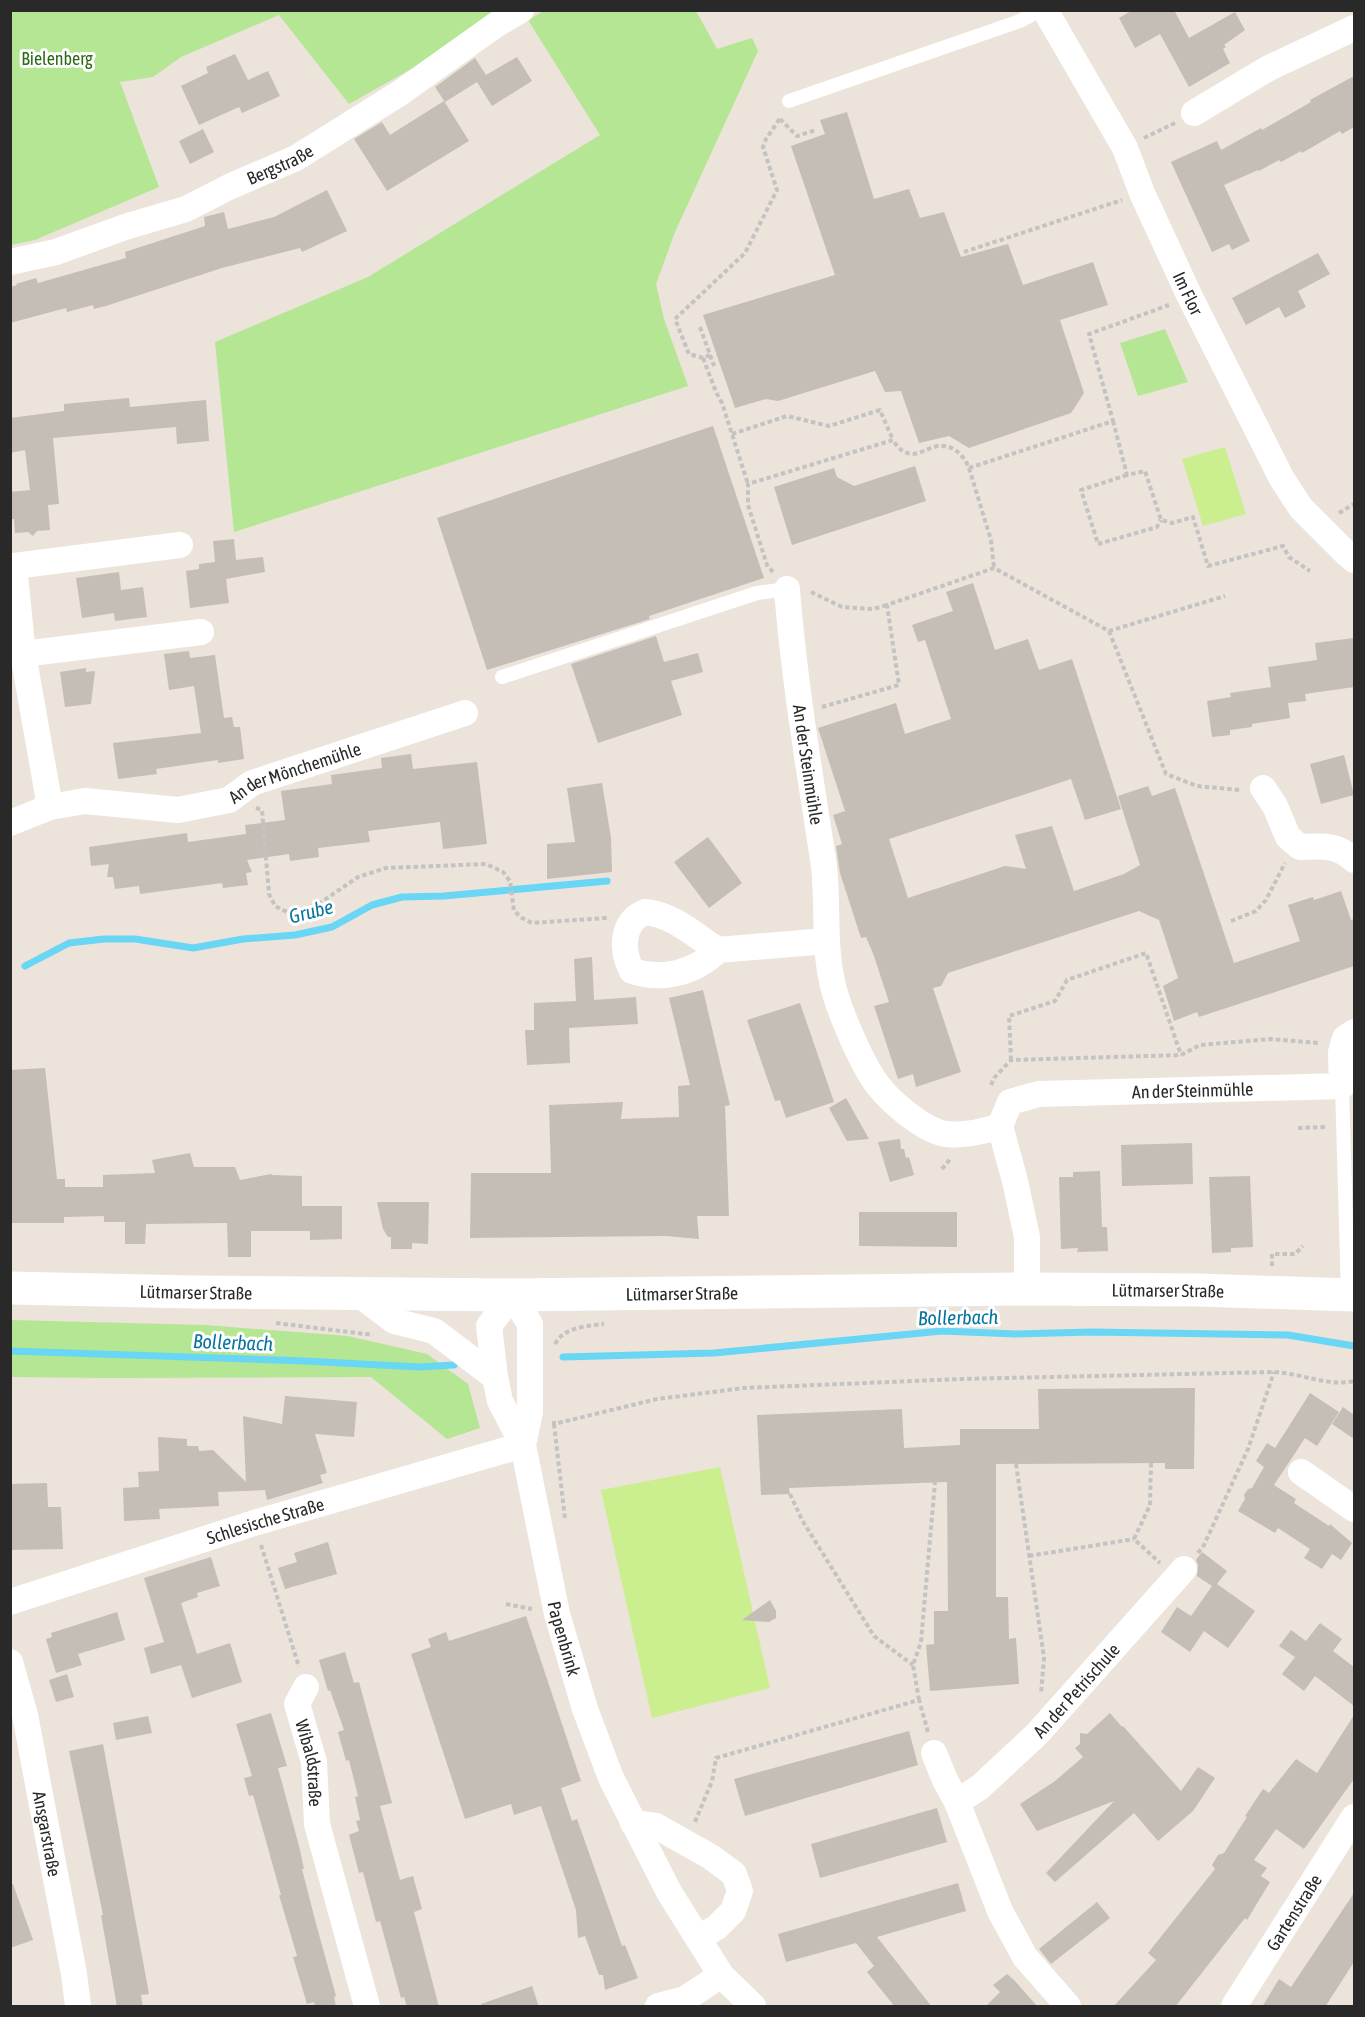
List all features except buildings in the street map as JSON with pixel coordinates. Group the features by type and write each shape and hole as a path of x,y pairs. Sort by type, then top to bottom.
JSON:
{"main road":[{"name":"Lütmarser Straße","path":"10,1288 512,1295 1027,1289 1351,1294"}],"street":[{"name":"Bergstraße","path":"10,262 56,252 124,227 186,209 231,186 296,158 400,93 497,24 521,10"},
{"name":"Im Flor","path":"1045,10 1125,148 1142,194 1190,297 1282,479 1301,508 1354,560"},
{"path":"1349,10 1354,20"},
{"path":"1194,113 1269,68 1354,28"},
{"path":"50,807 23,654 12,566 180,545"},
{"name":"An der Steinmühle","path":"795,588 792,647 800,714 826,875 826,941 832,982 850,1031 873,1079 912,1119 945,1134 975,1134 1000,1126 1010,1102 1039,1094 1342,1086"},
{"path":"23,654 201,632"},
{"name":"An der Mönchemühle","path":"10,823 50,807 85,801 178,810 230,800 252,783 465,713"},
{"path":"1263,788 1275,807 1288,837 1300,848 1328,846 1345,851 1354,860"},
{"path":"718,950 707,961 674,974 644,975 632,971 626,959 625,941 636,916 645,912 658,913 675,920 718,950 826,941"},
{"path":"1342,1086 1348,1042"},
{"path":"1000,1126 1027,1237 1027,1289"},
{"path":"357,1293 394,1321 434,1331 495,1377"},
{"name":"Papenbrink","path":"523,1445 530,1412 530,1324 512,1295 489,1326 495,1377 500,1401 523,1445 557,1614 589,1719 611,1778 669,1892 721,1975 753,2007"},
{"name":"Schlesische Straße","path":"10,1602 254,1523 523,1445"},
{"path":"1301,1472 1354,1509"},
{"name":"An der Petrischule","path":"957,1802 980,1787 1037,1734 1180,1574"},
{"name":"Ansgarstraße","path":"10,1662 27,1726 74,1974 78,2007"},
{"name":"Wibaldstraße","path":"306,1688 297,1704 314,1762 317,1824 367,2007"},
{"path":"934,1752 957,1802 1000,1911 1025,1957 1068,2007"},
{"name":"Gartenstraße","path":"1234,2007 1354,1817"},
{"path":"633,1823 656,1826 711,1857 734,1874 740,1891 734,1911 699,1938"},
{"path":"658,2007 686,2003 721,1975"}],"lane":[{"path":"789,100 1000,29 1040,10"},
{"path":"502,677 757,593 795,588"},
{"path":"1342,1086 1351,1294"}],"path":[{"path":"710,356 703,358 689,354 675,319 745,253 758,230 777,190 763,147 789,100"},
{"path":"1125,148 1194,113"},
{"path":"780,118 797,136 816,130"},
{"path":"964,252 1142,194"},
{"path":"1127,475 1089,334 1190,297"},
{"path":"700,327 714,366"},
{"path":"703,358 716,392 723,403 748,484 748,505 767,565 795,588 842,608 873,609 994,568 1109,631 1166,774 1197,786 1251,791 1263,788"},
{"path":"732,434 788,416 829,426 880,410 892,440 899,449 912,454 940,446 954,450 965,457 991,540 994,568"},
{"path":"969,468 1113,421"},
{"path":"748,484 892,440"},
{"path":"1145,471 1161,520 1157,527 1098,544 1081,490 1127,475 1145,471"},
{"path":"1161,520 1172,523 1193,517 1208,567 1282,546 1289,556 1310,571"},
{"path":"1109,631 1225,596"},
{"path":"800,714 899,686 887,605"},
{"path":"230,800 262,810 268,894 275,906 287,912 303,910 320,903 358,877 386,868 486,864 503,872 510,881 514,911 522,918 532,922 636,916"},
{"path":"1231,921 1256,912 1266,900 1294,842"},
{"path":"1011,1060 1009,1016 1055,1001 1067,980 1146,954 1181,1055"},
{"path":"989,1090 994,1078 1011,1060 1181,1055 1200,1045 1270,1039 1324,1044 1348,1042"},
{"path":"942,1169 956,1154"},
{"path":"1272,1261 1272,1254 1295,1254 1303,1246"},
{"path":"272,1323 377,1336"},
{"path":"1029,1556 1134,1539 1180,1574 1204,1545 1248,1449 1275,1372"},
{"path":"553,1414 554,1425 657,1399 744,1388 960,1379 1275,1372 1292,1373 1335,1383 1354,1381"},
{"path":"1134,1539 1150,1505 1151,1463"},
{"path":"1016,1464 1044,1658 1037,1734"},
{"path":"934,1752 919,1700 913,1665 921,1642 935,1482"},
{"path":"790,1494 802,1520 874,1636 913,1665"},
{"path":"254,1523 306,1688"},
{"path":"685,1842 712,1782 716,1758 919,1700"}],"green space":[{"name":"Bielenberg","path":"11,11 514,11 349,104 279,15 181,57 153,77 120,82 159,187 35,240 11,245"},
{"path":"544,11 696,11 717,49 752,38 758,51 675,232 656,284 664,319 688,386 234,532 215,342 368,277 600,135 528,20"},
{"path":"1165,329 1188,382 1138,396 1120,343"},
{"path":"1225,447 1246,514 1203,526 1182,459"},
{"path":"11,1320 205,1325 348,1336 427,1354 468,1384 480,1428 447,1439 371,1377 11,1377"},
{"path":"720,1467 770,1688 652,1718 601,1490"}],"waterway":[{"name":"Grube","path":"25,966 69,943 104,939 135,939 193,948 243,939 295,935 332,927 372,905 402,897 444,896 607,881"},
{"name":"Bollerbach","path":"563,1357 714,1353 942,1331 1016,1334 1091,1332 1288,1335 1354,1346"},
{"name":"Bollerbach","path":"10,1351 419,1367 454,1365"}]}
